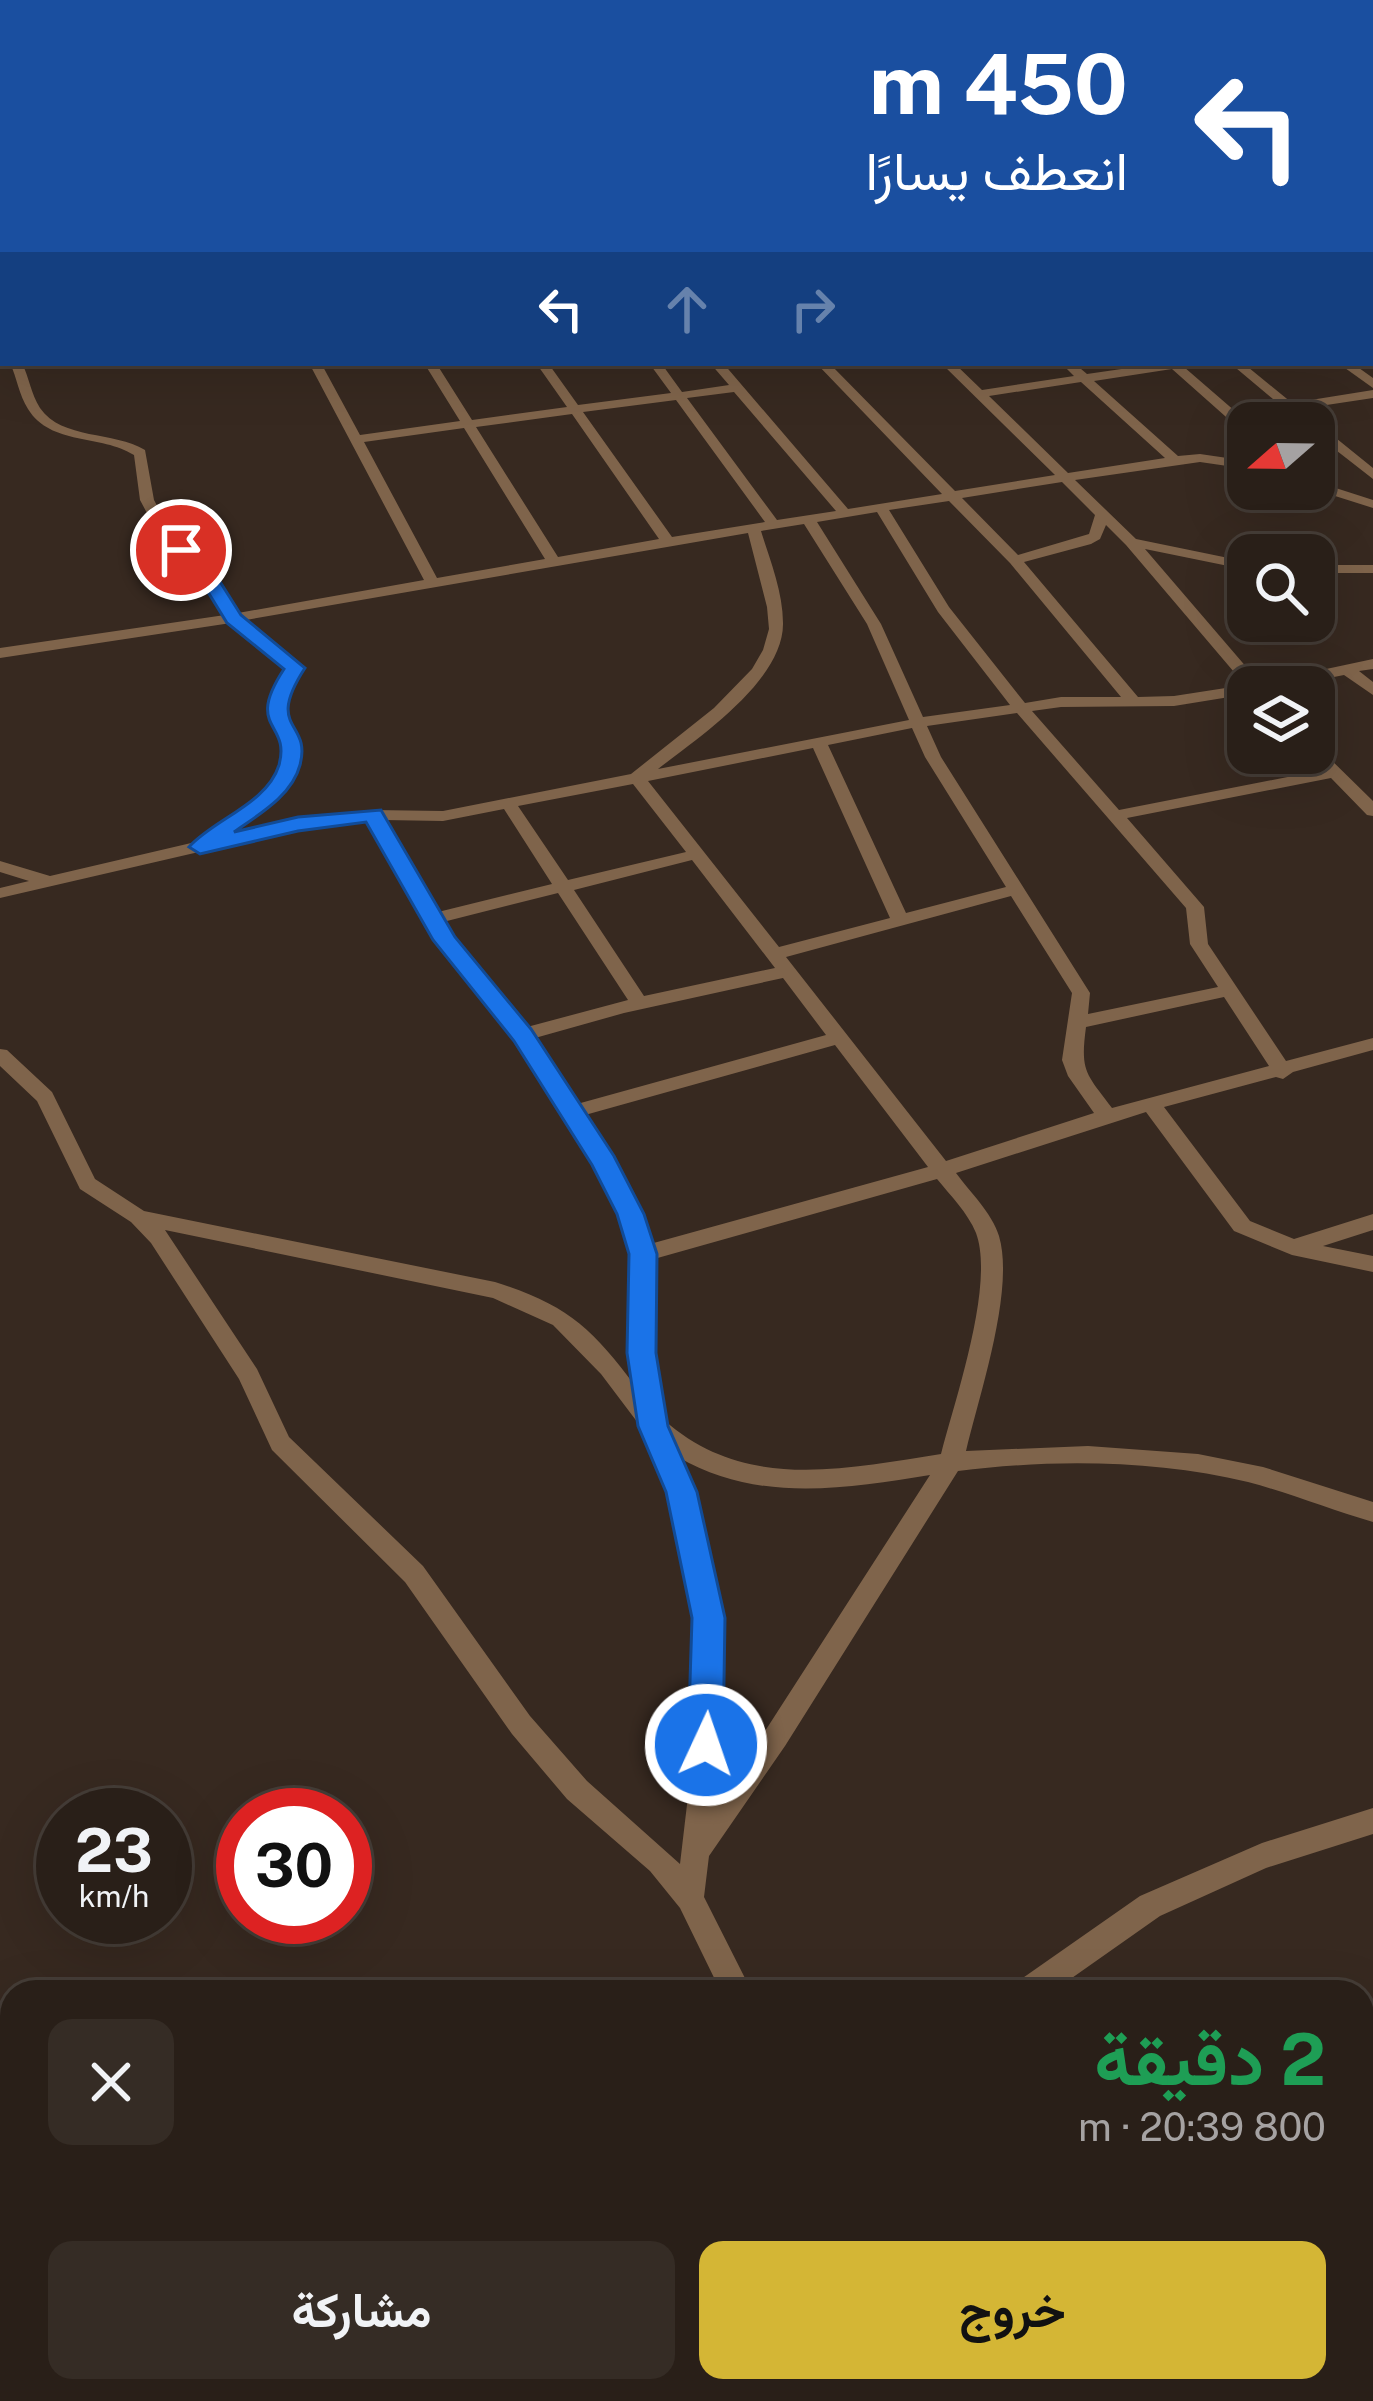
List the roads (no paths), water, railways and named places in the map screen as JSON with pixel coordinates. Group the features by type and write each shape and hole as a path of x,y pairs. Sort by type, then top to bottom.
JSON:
{"street":[{"path":"17,366 24,394 55,428 120,441 140,453 147,500 162,528 210,581 234,619 295,668 276,696 275,710 290,743 289,765 272,795 200,847"},
{"path":"317,366 433,584"},
{"path":"432,366 553,561"},
{"path":"544,366 668,542"},
{"path":"657,366 774,525"},
{"path":"719,366 844,512"},
{"path":"825,366 1015,560 1134,702"},
{"path":"950,366 1131,542 1236,666"},
{"path":"1070,366 1174,460"},
{"path":"980,394 1165,366"},
{"path":"1180,366 1227,409"},
{"path":"1240,366 1284,402"},
{"path":"1348,366 1373,384"},
{"path":"356,439 737,388"},
{"path":"1322,402 1373,394"},
{"path":"1335,444 1373,475"},
{"path":"0,652 234,619 553,561 1174,460 1227,462"},
{"path":"1335,492 1373,504"},
{"path":"880,506 943,609 1021,708 1195,907 1199,944 1283,1072"},
{"path":"1015,560 1086,541 1095,536 1102,514"},
{"path":"808,519 874,625 916,722 1014,890 1081,993 1072,1060 1107,1116"},
{"path":"637,777 725,707 770,649 777,627 753,528"},
{"path":"1131,542 1227,562"},
{"path":"1335,569 1373,569"},
{"path":"1335,674 1373,664"},
{"path":"1349,671 1373,689"},
{"path":"0,893 298,824 373,815 443,816 916,722 1060,702 1134,702 1227,691"},
{"path":"818,742 900,921"},
{"path":"1118,815 1328,774"},
{"path":"1334,774 1373,811"},
{"path":"637,777 943,1169 988,1236 992,1274 985,1325 951,1463 776,1737 695,1852"},
{"path":"508,803 640,1004"},
{"path":"373,815 432,920 523,1035 572,1112 631,1214 643,1254 642,1353 653,1426 681,1492 709,1618 707,1719 690,1898"},
{"path":"432,920 698,854"},
{"path":"0,866 52,882"},
{"path":"523,1035 1014,890"},
{"path":"1077,1023 1226,991"},
{"path":"572,1112 838,1038"},
{"path":"643,1254 943,1169 1107,1116 1373,1044"},
{"path":"0,1055 45,1097 87,1184 138,1217 159,1237 232,1347 280,1443 415,1574 521,1725 577,1790 660,1861 690,1898 731,1980"},
{"path":"1151,1105 1227,1211 1260,1237 1373,1264"},
{"path":"138,1217 495,1290 536,1306 566,1323 586,1343 653,1426 702,1461 777,1480 864,1478 1004,1457 1080,1457 1224,1467 1373,1513"},
{"path":"1292,1247 1373,1222"},
{"path":"1044,1980 1150,1906 1262,1856 1373,1821"}]}
